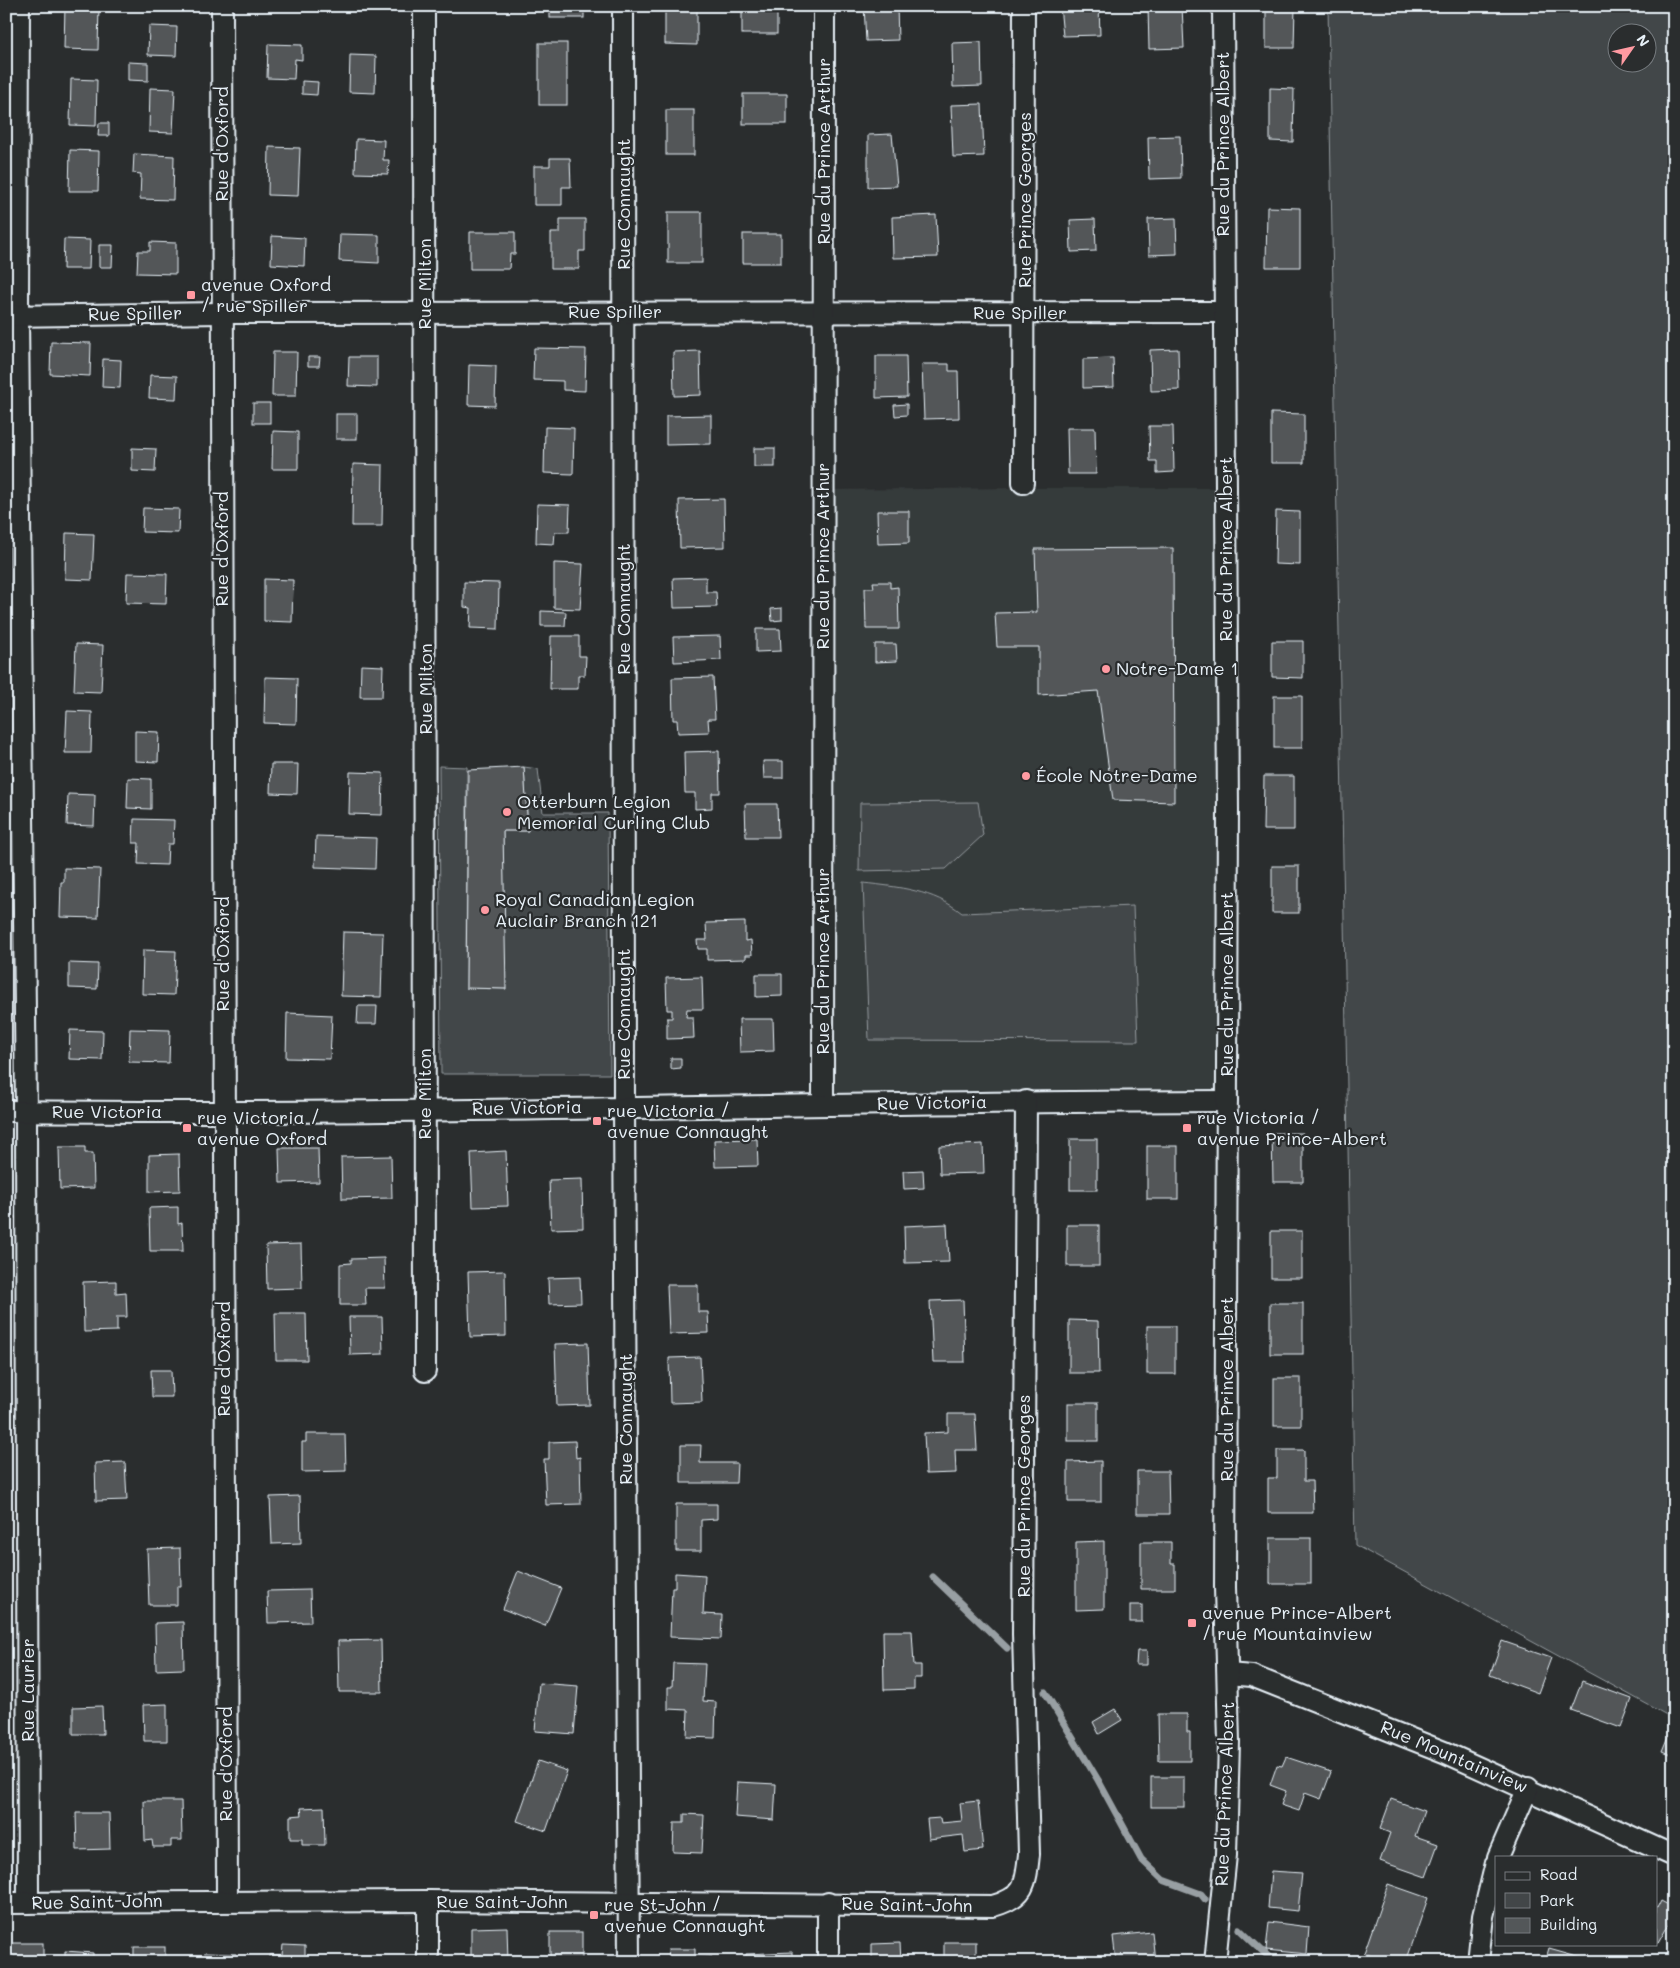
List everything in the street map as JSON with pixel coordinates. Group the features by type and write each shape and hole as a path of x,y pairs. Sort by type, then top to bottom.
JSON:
{"street":[{"name":"Rue Laurier","path":"19,6 12,316 16,1112 28,1903"},
{"name":"Rue d'Oxford","path":"222,6 223,1112 227,1901"},
{"name":"Rue Milton","path":"424,6 425,1371"},
{"name":"Rue Connaught","path":"624,6 624,1107 629,1962"},
{"name":"Rue du Prince Arthur","path":"823,1105 824,732 822,490 825,312 824,6"},
{"name":"Rue Prince Georges","path":"1023,484 1025,313 1024,6"},
{"name":"Rue du Prince Albert","path":"1215,1962 1227,1837 1228,1674 1225,1587 1228,800 1223,6"},
{"name":"Rue Spiller","path":"12,316 222,313 1224,312"},
{"name":"Rue Victoria","path":"16,1112 223,1112 1026,1101 1227,1101"},
{"name":"Rue du Prince Georges","path":"1022,1890 1027,1873 1029,1854 1024,1634 1026,1101"},
{"name":"Rue Mountainview","path":"1228,1674 1252,1676 1444,1752 1528,1788 1674,1856"},
{"path":"1498,1856 1528,1788"},
{"path":"1478,1962 1483,1916 1495,1866"},
{"name":"Rue Saint-John","path":"6,1903 428,1901 993,1906 1010,1901 1022,1890"},
{"path":"428,1901 428,1962"},
{"path":"828,1904 828,1962"}],"shaded area":[{"name":"École Notre-Dame","path":"1226,488 1227,1101 823,1105 822,490"}],"green space":[{"path":"1328,6 1674,6 1674,1719 1355,1545"},
{"path":"439,766 467,767 466,988 505,989 503,831 528,831 524,767 538,769 543,813 608,813 610,1074 441,1074"},
{"path":"978,802 983,835 946,869 859,871 860,803"},
{"path":"863,883 902,888 927,894 951,905 962,913 1133,906 1138,1041 869,1040"}],"building":[{"path":"65,6 99,6 98,50 64,49"},
{"path":"469,6 498,6 498,9 469,8"},
{"path":"550,6 584,6 584,18 550,18"},
{"path":"665,6 697,6 697,45 665,44"},
{"path":"864,6 897,6 898,40 866,41"},
{"path":"1060,6 1099,6 1100,35 1063,36"},
{"path":"1148,6 1182,6 1184,48 1149,49"},
{"path":"1266,6 1295,6 1294,48 1266,48"},
{"path":"742,9 777,9 777,34 742,34"},
{"path":"149,26 177,27 176,56 148,55"},
{"path":"981,42 982,86 953,87 952,43"},
{"path":"539,43 567,43 567,105 539,105"},
{"path":"268,44 302,45 302,60 295,59 294,79 267,78"},
{"path":"350,55 376,56 375,93 349,92"},
{"path":"128,62 148,63 148,81 128,80"},
{"path":"71,79 97,80 96,126 70,125"},
{"path":"302,81 318,82 317,95 302,94"},
{"path":"150,88 175,89 173,133 149,132"},
{"path":"1270,88 1294,89 1293,142 1270,141"},
{"path":"743,94 787,94 787,124 743,124"},
{"path":"982,104 984,156 953,157 951,105"},
{"path":"666,110 694,110 694,155 666,155"},
{"path":"99,123 109,123 109,136 98,136"},
{"path":"892,134 897,186 868,187 868,135"},
{"path":"1180,136 1181,178 1149,179 1148,137"},
{"path":"356,139 384,140 383,160 389,160 388,174 355,173"},
{"path":"269,147 300,148 298,196 268,195"},
{"path":"70,150 99,151 98,191 69,191"},
{"path":"134,154 174,156 173,200 140,199 141,174 133,173"},
{"path":"550,158 570,158 571,187 562,187 562,205 534,205 534,166 550,166"},
{"path":"1267,207 1300,208 1300,267 1266,267"},
{"path":"668,212 702,212 702,263 668,263"},
{"path":"936,215 938,257 893,258 892,217"},
{"path":"1176,218 1177,254 1149,255 1148,219"},
{"path":"560,219 585,219 585,251 579,251 579,269 551,269 551,233 560,233"},
{"path":"1095,219 1096,251 1071,252 1070,220"},
{"path":"470,232 515,232 515,254 510,254 509,269 470,269"},
{"path":"340,234 379,235 379,263 339,261"},
{"path":"743,234 781,234 781,263 743,263"},
{"path":"272,236 305,238 304,266 271,264"},
{"path":"64,239 90,240 89,269 63,269"},
{"path":"150,242 176,243 176,274 137,273 138,251 150,251"},
{"path":"99,245 113,245 112,267 99,267"},
{"path":"51,342 91,343 90,376 50,374"},
{"path":"534,348 586,349 585,391 563,390 563,381 533,380"},
{"path":"1178,349 1179,390 1151,391 1150,350"},
{"path":"700,351 701,395 674,396 673,352"},
{"path":"273,352 297,352 296,396 272,396"},
{"path":"876,356 906,356 907,397 876,398"},
{"path":"308,357 320,357 319,366 308,366"},
{"path":"349,357 377,357 377,387 348,386"},
{"path":"1113,358 1114,387 1083,388 1083,359"},
{"path":"103,359 121,360 120,388 102,387"},
{"path":"922,364 949,364 949,371 958,371 959,418 924,419"},
{"path":"469,365 496,366 495,406 468,405"},
{"path":"150,375 177,376 176,399 149,398"},
{"path":"253,403 270,403 270,423 253,423"},
{"path":"907,404 907,415 895,416 894,405"},
{"path":"1271,413 1304,414 1304,463 1271,463"},
{"path":"336,414 357,414 357,439 336,439"},
{"path":"711,415 711,444 666,445 666,416"},
{"path":"1149,426 1173,426 1174,472 1157,473 1157,461 1150,461"},
{"path":"545,427 574,428 573,474 544,473"},
{"path":"1067,428 1095,428 1096,474 1068,474"},
{"path":"273,431 298,432 298,469 272,469"},
{"path":"132,448 156,449 155,472 132,471"},
{"path":"754,448 775,448 775,467 754,467"},
{"path":"353,464 383,465 382,526 352,526"},
{"path":"724,499 725,547 680,548 679,500"},
{"path":"537,504 570,505 569,532 555,532 554,544 536,543"},
{"path":"143,508 179,509 178,533 142,532"},
{"path":"877,511 909,511 909,543 878,544"},
{"path":"1276,511 1300,512 1300,565 1275,564"},
{"path":"66,533 94,534 92,580 65,579"},
{"name":"Notre-Dame 1","path":"1173,548 1174,802 1113,800 1098,691 1039,695 1039,647 997,647 995,613 1037,612 1035,549"},
{"path":"554,563 583,564 580,609 554,608"},
{"path":"127,573 167,574 166,604 126,603"},
{"path":"706,577 706,592 716,592 717,607 674,608 673,578"},
{"path":"264,579 293,580 292,622 264,621"},
{"path":"464,582 499,583 498,629 470,628 471,608 464,607"},
{"path":"873,582 890,582 890,588 898,587 899,629 866,629 865,588 874,588"},
{"path":"782,608 782,620 772,621 771,609"},
{"path":"541,611 566,612 565,626 541,626"},
{"path":"756,629 780,629 781,651 756,652"},
{"path":"551,636 579,636 579,656 586,656 585,675 578,675 578,689 550,689"},
{"path":"720,636 721,660 674,662 673,637"},
{"path":"1272,641 1303,641 1303,678 1272,677"},
{"path":"76,644 103,645 101,692 74,691"},
{"path":"875,644 896,644 897,661 875,662"},
{"path":"361,665 383,666 382,697 360,697"},
{"path":"265,677 297,678 296,724 264,723"},
{"path":"713,677 715,719 708,719 709,732 678,733 677,720 673,720 672,678"},
{"path":"1274,696 1302,696 1302,748 1274,748"},
{"path":"67,711 92,712 91,753 65,753"},
{"path":"135,731 159,732 158,762 135,761"},
{"path":"719,751 720,793 712,793 712,808 695,809 695,793 685,793 684,752"},
{"path":"763,761 783,761 783,778 764,778"},
{"path":"271,764 298,764 297,794 270,793"},
{"name":"Royal Canadian Legion Auclair Branch 121","path":"524,767 528,831 503,831 506,989 466,988 468,770"},
{"path":"350,772 383,773 382,815 349,814"},
{"path":"1264,776 1294,776 1294,830 1263,830"},
{"path":"128,778 151,779 151,809 127,808"},
{"path":"68,794 95,795 94,826 67,825"},
{"path":"745,804 777,804 778,837 746,837"},
{"path":"134,819 174,820 173,844 168,844 167,865 138,864 139,843 133,843"},
{"path":"316,836 376,838 375,869 315,867"},
{"path":"1272,866 1299,866 1299,913 1272,913"},
{"path":"64,868 100,869 98,918 60,917 61,882 64,882"},
{"path":"745,922 745,941 751,940 752,955 746,955 746,959 707,960 707,949 698,949 697,940 707,940 706,923"},
{"path":"343,932 383,933 381,997 341,996"},
{"path":"143,950 176,951 174,995 142,994"},
{"path":"69,963 98,964 97,989 69,988"},
{"path":"756,974 782,974 782,996 756,997"},
{"path":"702,977 703,1009 687,1009 686,1017 693,1017 694,1038 667,1039 667,1018 672,1018 672,1010 667,1010 666,978"},
{"path":"358,1006 377,1006 376,1024 357,1024"},
{"path":"287,1013 332,1015 330,1059 286,1058"},
{"path":"739,1019 773,1019 774,1051 740,1052"},
{"path":"130,1029 170,1030 169,1063 129,1062"},
{"path":"70,1030 103,1031 102,1060 69,1059"},
{"path":"671,1058 681,1058 681,1068 671,1069"},
{"path":"1272,1133 1303,1133 1303,1182 1273,1182"},
{"path":"757,1139 758,1166 715,1167 714,1140"},
{"path":"1070,1139 1097,1139 1097,1190 1070,1190"},
{"path":"983,1144 984,1173 940,1174 939,1146"},
{"path":"1147,1146 1178,1146 1178,1199 1147,1199"},
{"path":"59,1147 85,1147 85,1153 93,1153 94,1188 60,1189"},
{"path":"279,1148 318,1148 319,1182 280,1183"},
{"path":"506,1151 508,1206 473,1207 471,1153"},
{"path":"179,1154 180,1191 149,1192 149,1155"},
{"path":"391,1156 392,1198 342,1199 341,1157"},
{"path":"923,1170 924,1188 904,1189 903,1171"},
{"path":"582,1179 583,1228 551,1229 549,1180"},
{"path":"178,1207 178,1224 182,1223 183,1251 150,1251 149,1208"},
{"path":"947,1224 949,1262 905,1263 904,1226"},
{"path":"1067,1225 1099,1225 1099,1266 1067,1266"},
{"path":"1271,1231 1302,1231 1302,1278 1271,1278"},
{"path":"301,1244 302,1288 267,1289 266,1245"},
{"path":"384,1258 385,1288 365,1288 366,1305 340,1305 340,1264 351,1263 351,1259"},
{"path":"505,1271 506,1336 470,1337 468,1272"},
{"path":"580,1277 581,1303 549,1304 548,1278"},
{"path":"116,1281 116,1293 126,1292 127,1317 117,1317 117,1331 84,1332 83,1282"},
{"path":"667,1285 698,1285 698,1312 708,1312 709,1333 669,1334"},
{"path":"963,1300 965,1362 933,1362 930,1301"},
{"path":"1270,1303 1303,1303 1303,1354 1270,1354"},
{"path":"275,1313 306,1313 307,1360 276,1360"},
{"path":"349,1317 382,1317 383,1354 350,1355"},
{"path":"1069,1320 1098,1321 1099,1373 1069,1373"},
{"path":"1147,1326 1175,1326 1175,1374 1147,1374"},
{"path":"588,1343 590,1405 557,1406 555,1344"},
{"path":"700,1357 702,1402 670,1403 669,1358"},
{"path":"151,1370 171,1370 172,1397 152,1397"},
{"path":"1274,1378 1301,1378 1301,1426 1274,1426"},
{"path":"1068,1403 1098,1403 1098,1441 1068,1441"},
{"path":"948,1414 975,1414 977,1450 955,1450 956,1473 926,1474 924,1433 948,1432"},
{"path":"306,1434 345,1434 346,1471 302,1472 302,1442 306,1442"},
{"path":"575,1441 576,1458 580,1457 581,1504 546,1505 544,1459 549,1459 549,1442"},
{"path":"681,1445 701,1445 700,1463 737,1463 736,1483 681,1483"},
{"path":"1277,1450 1304,1450 1304,1481 1312,1481 1313,1513 1268,1513 1268,1478 1277,1478"},
{"path":"1101,1461 1101,1502 1068,1502 1068,1462"},
{"path":"125,1462 127,1500 96,1501 95,1463"},
{"path":"1137,1471 1168,1471 1169,1514 1137,1514"},
{"path":"300,1496 301,1543 272,1544 270,1497"},
{"path":"676,1504 717,1504 717,1519 701,1520 701,1551 676,1551"},
{"path":"1270,1538 1311,1538 1311,1584 1270,1584"},
{"path":"1104,1541 1104,1609 1076,1610 1076,1542"},
{"path":"1141,1542 1171,1542 1171,1564 1175,1564 1175,1589 1141,1589"},
{"path":"180,1548 181,1586 177,1586 177,1605 149,1605 147,1549"},
{"path":"518,1571 561,1588 545,1626 503,1609"},
{"path":"675,1573 705,1575 703,1614 722,1615 721,1639 670,1637 672,1588 675,1588"},
{"path":"310,1590 311,1622 268,1623 267,1591"},
{"path":"1130,1605 1142,1605 1142,1622 1130,1622"},
{"path":"183,1622 184,1669 156,1670 155,1623"},
{"path":"883,1631 912,1631 914,1665 921,1665 921,1678 914,1678 914,1689 884,1690"},
{"path":"381,1640 382,1692 339,1692 338,1641"},
{"path":"1502,1641 1551,1658 1538,1693 1490,1675"},
{"path":"1137,1651 1147,1651 1147,1665 1136,1665"},
{"path":"673,1663 705,1664 703,1701 716,1702 715,1738 687,1737 688,1710 668,1709 668,1687 672,1687"},
{"path":"1582,1681 1632,1699 1621,1728 1571,1710"},
{"path":"539,1683 578,1686 574,1734 535,1731"},
{"path":"167,1704 167,1741 144,1741 143,1705"},
{"path":"102,1706 103,1734 73,1734 73,1707"},
{"path":"1115,1709 1122,1720 1099,1734 1093,1722"},
{"path":"1158,1714 1187,1714 1187,1732 1190,1732 1190,1761 1159,1761"},
{"path":"1671,1729 1674,1730 1674,1756 1662,1751"},
{"path":"1286,1757 1331,1772 1321,1799 1305,1793 1299,1811 1281,1805 1286,1791 1270,1785 1277,1765 1282,1766"},
{"path":"538,1761 567,1771 546,1831 517,1821"},
{"path":"1151,1777 1184,1777 1184,1807 1151,1807"},
{"path":"737,1782 776,1784 774,1820 735,1817"},
{"path":"1391,1799 1424,1811 1415,1836 1438,1844 1426,1877 1380,1861 1390,1833 1380,1829"},
{"path":"144,1801 181,1801 182,1840 171,1840 171,1847 153,1847 152,1840 145,1841"},
{"path":"978,1801 983,1850 965,1852 963,1835 929,1839 927,1819 940,1818 941,1823 962,1821 960,1803"},
{"path":"324,1807 325,1845 302,1845 302,1839 290,1839 290,1816 302,1815 301,1808"},
{"path":"76,1813 109,1813 110,1849 77,1850"},
{"path":"684,1814 704,1815 702,1853 673,1852 674,1823 684,1823"},
{"path":"1271,1871 1302,1873 1298,1911 1268,1908"},
{"path":"1388,1884 1428,1898 1406,1962 1388,1962 1364,1953"},
{"path":"1661,1901 1674,1908 1674,1915 1658,1943 1658,1907"},
{"path":"1269,1922 1309,1927 1307,1954 1266,1950"},
{"path":"507,1927 508,1962 471,1962 471,1928"},
{"path":"550,1932 582,1932 582,1962 550,1962"},
{"path":"1152,1932 1155,1962 1116,1962 1113,1936"},
{"path":"944,1942 976,1942 976,1962 944,1962"},
{"path":"6,1943 43,1943 43,1962 6,1962"},
{"path":"900,1943 901,1962 872,1962 872,1944"},
{"path":"283,1945 305,1946 305,1962 269,1962 269,1955 282,1955"},
{"path":"134,1947 165,1947 165,1962 134,1962"},
{"path":"1549,1948 1581,1957 1580,1962 1545,1962"},
{"path":"668,1949 695,1949 695,1958 712,1957 712,1962 669,1962"},
{"path":"65,1951 93,1953 93,1962 60,1962 60,1958 65,1958"},
{"path":"792,1952 792,1962 746,1962 746,1954"},
{"path":"205,1953 236,1954 236,1962 205,1962"}],"waterway":[{"path":"933,1577 1007,1648"},
{"path":"1045,1692 1098,1780 1141,1859 1163,1880 1201,1894 1205,1899"},
{"path":"1239,1929 1274,1962"}],"place":[{"name":"avenue Oxford / rue Spiller","path":"191,295"},
{"name":"Notre-Dame 1","path":"1106,669"},
{"name":"École Notre-Dame","path":"1026,776"},
{"name":"Otterburn Legion Memorial Curling Club","path":"507,812"},
{"name":"Royal Canadian Legion Auclair Branch 121","path":"485,910"},
{"name":"rue Victoria / avenue Connaught","path":"597,1121"},
{"name":"rue Victoria / avenue Oxford","path":"187,1128"},
{"name":"rue Victoria / avenue Prince-Albert","path":"1187,1128"},
{"name":"avenue Prince-Albert / rue Mountainview","path":"1192,1623"},
{"name":"rue St-John / avenue Connaught","path":"594,1915"}]}
